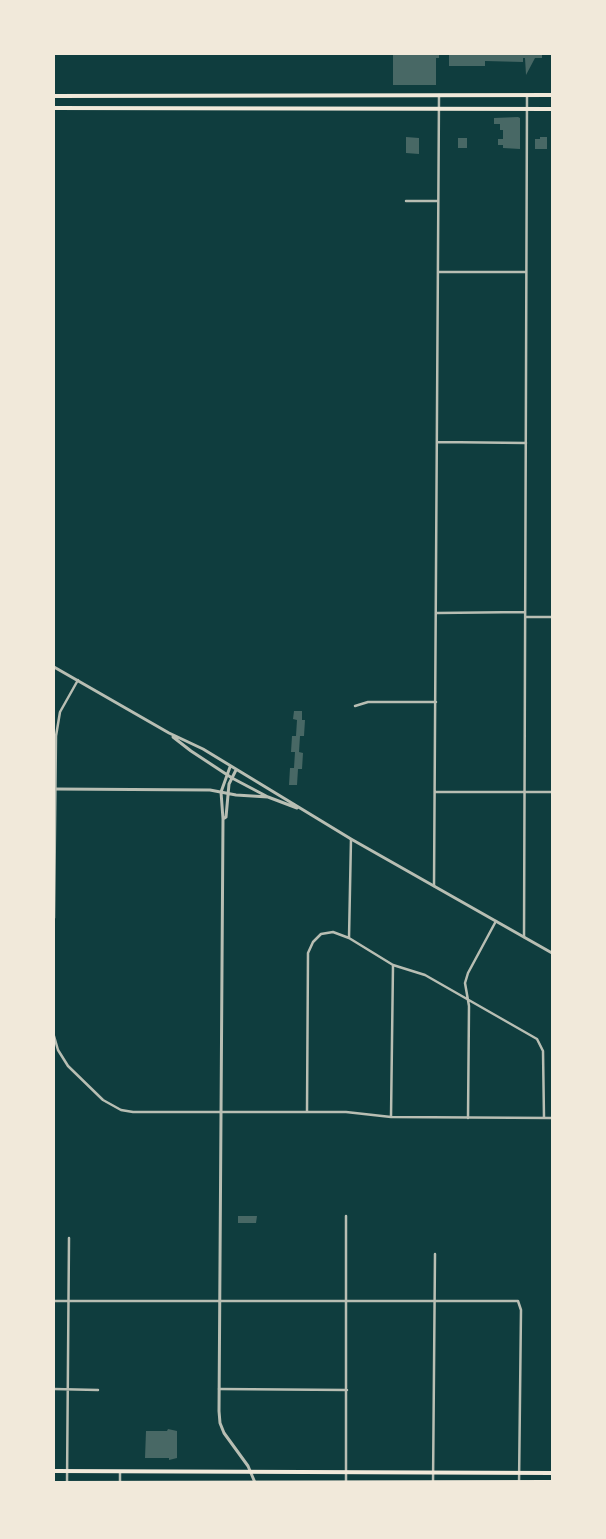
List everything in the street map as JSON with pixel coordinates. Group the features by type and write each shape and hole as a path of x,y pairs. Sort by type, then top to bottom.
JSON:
{"main road":[{"path":"54,96 552,95"},
{"path":"54,108 552,109"},
{"path":"54,1471 552,1473"},
{"path":"54,1483 519,1484 552,1482"}],"street":[{"path":"524,936 527,95"},
{"path":"434,886 439,96"},
{"path":"406,201 438,201"},
{"path":"438,272 526,272"},
{"path":"438,442 526,443"},
{"path":"437,613 526,612"},
{"path":"526,617 552,617"},
{"path":"54,666 169,733 204,749 230,767 291,801 298,808"},
{"path":"54,918 54,790 57,722 60,712 78,680"},
{"path":"355,706 368,702 436,702"},
{"path":"169,733 191,751 232,778 268,798 298,808 552,953"},
{"path":"230,767 221,792 223,819 220,1423 224,1433 256,1484"},
{"path":"223,819 226,817 228,792 236,770"},
{"path":"54,790 228,792 236,796 268,798"},
{"path":"436,792 552,792"},
{"path":"349,938 350,839"},
{"path":"468,1118 467,999 465,990 468,973 496,921"},
{"path":"306,1112 308,953 312,942 321,934 334,932 349,938 393,965 425,975 537,1039 543,1051 544,1118"},
{"path":"391,1118 393,965"},
{"path":"54,1036 58,1050 68,1066 111,1106 133,1112 306,1112 355,1113 391,1118 552,1118"},
{"path":"346,1216 346,1484"},
{"path":"67,1483 69,1238"},
{"path":"433,1484 435,1254"},
{"path":"54,1302 519,1302 521,1310 519,1484"},
{"path":"54,1389 98,1390"},
{"path":"219,1389 347,1390"},
{"path":"120,1471 120,1484"}],"building":[{"path":"393,54 439,54 439,58 436,58 436,85 393,85"},
{"path":"449,54 542,54 542,58 535,58 526,75 525,58 523,58 523,62 485,61 485,66 449,66"},
{"path":"494,118 520,118 520,149 503,148 503,145 498,145 498,139 503,139 503,130 500,130 500,124 494,124"},
{"path":"406,137 419,138 419,154 406,153"},
{"path":"540,137 547,137 547,149 535,149 535,139 540,139"},
{"path":"458,138 467,138 467,148 458,148"},
{"path":"294,711 302,711 302,720 305,720 304,736 300,736 299,752 303,753 302,769 298,769 297,785 289,785 290,768 294,768 295,752 291,752 292,736 296,736 297,720 293,719"},
{"path":"238,1216 257,1216 256,1223 238,1223"},
{"path":"168,1429 177,1431 177,1458 169,1460 169,1458 145,1458 146,1431 167,1431"}]}
